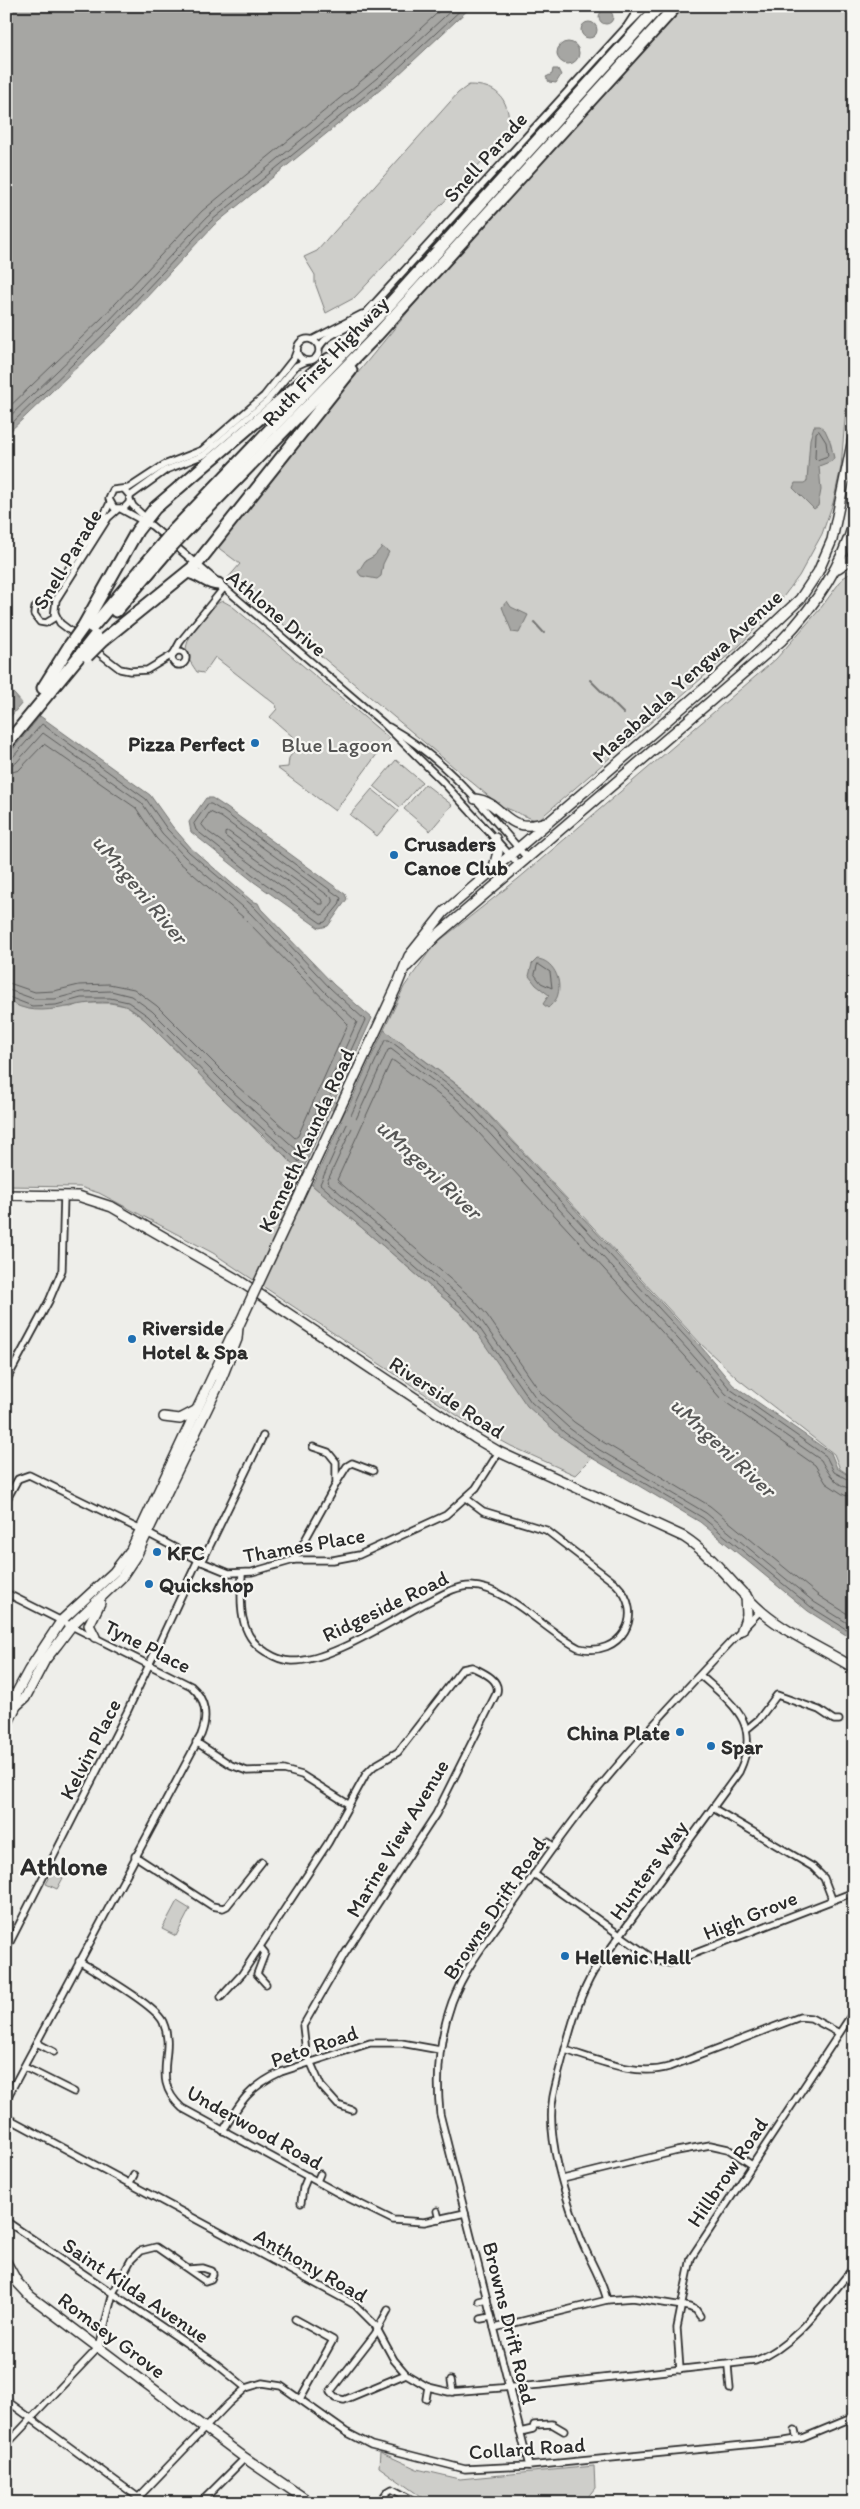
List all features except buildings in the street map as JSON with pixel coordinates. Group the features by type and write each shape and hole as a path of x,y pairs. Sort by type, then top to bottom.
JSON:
{"highway":[{"name":"Ruth First Highway","path":"6,734 167,545 388,306 659,6"},
{"name":"Ruth First Highway","path":"178,533 378,335 676,6"},
{"path":"78,651 92,634 137,531 148,522 155,508 319,368 376,314 388,306"},
{"path":"92,634 192,568 378,335"},
{"path":"192,568 212,584 221,587"},
{"name":"Ruth First Highway","path":"6,745 42,694"}],"main road":[{"name":"Masabalala Yengwa Avenue","path":"510,855 720,675 785,615 809,586 836,529 854,434"},
{"name":"Masabalala Yengwa Avenue","path":"519,865 781,641 812,606 834,572 850,545 854,522"},
{"path":"836,529 852,534"},
{"path":"832,540 850,545"},
{"path":"834,572 854,557"},
{"path":"475,799 484,801 510,821 521,825 536,826 550,821"},
{"path":"493,870 498,852 495,838"},
{"name":"Kenneth Kaunda Road","path":"41,1658 104,1596 130,1566 196,1410 231,1336 238,1328 406,967 409,956 432,926 451,906 510,855"},
{"name":"Kenneth Kaunda Road","path":"406,967 436,936 519,865"},
{"name":"Riverside Road","path":"6,1195 64,1195 102,1202 238,1280 447,1421 499,1452 684,1537 711,1557 760,1610 776,1623 854,1668"},
{"name":"Kenneth Kaunda Road","path":"6,1727 62,1620 124,1562 144,1532 220,1382 237,1339 238,1328"},
{"path":"164,1417 180,1419 196,1410"},
{"path":"742,1630 747,1615 746,1595"},
{"path":"95,1637 90,1630 90,1622 104,1596"},
{"name":"Romsey Grove","path":"6,2262 17,2282 30,2296 245,2458 311,2503"}],"street":[{"name":"Snell Parade","path":"626,26 640,6"},
{"name":"Snell Parade","path":"319,348 326,339 354,325 626,26 647,6"},
{"name":"Snell Parade","path":"312,340 368,310"},
{"path":"124,489 130,498 127,506 119,509 110,503 109,496 113,490 124,489 164,465 202,450 264,396 302,342 312,340 319,348 317,356 307,361 300,357 298,350"},
{"name":"Snell Parade","path":"130,498 162,473 204,455 272,396 296,366 307,361"},
{"name":"Athlone Drive","path":"130,498 133,506 192,568"},
{"name":"Snell Parade","path":"110,503 104,516 50,597 37,606 34,611 37,620 43,623 52,621 56,600 108,518 119,509"},
{"name":"Athlone Drive","path":"119,509 148,522"},
{"name":"Athlone Drive","path":"221,587 383,723 444,782 519,865"},
{"path":"184,637 183,652 185,659 181,664 174,663 173,654 184,637 221,587"},
{"path":"55,613 60,622 120,669 130,671 147,670 173,654 179,651 183,652"},
{"name":"Athlone Drive","path":"383,723 418,746 475,799 527,858"},
{"path":"6,1381 49,1301 62,1270 64,1195"},
{"name":"Kelvin Place","path":"6,1950 263,1436"},
{"path":"313,1447 328,1452 336,1462 336,1484"},
{"name":"Thames Place","path":"6,1501 18,1479 28,1475 221,1571 242,1574 294,1560 334,1560 359,1555 436,1520 467,1498 483,1478 499,1452"},
{"path":"294,1560 347,1466 352,1463 373,1471"},
{"name":"Ridgeside Road","path":"242,1574 240,1604 246,1629 262,1650 278,1658 290,1661 325,1654 353,1642 447,1592 465,1587 480,1587 499,1594 578,1648 594,1650 603,1648 614,1644 621,1637 630,1613 626,1598 616,1584 546,1530 483,1511 467,1498"},
{"name":"Tyne Place","path":"6,1593 191,1686 200,1696 206,1719 196,1742 6,2100"},
{"name":"Browns Drift Road","path":"529,2466 440,2114 438,2088 440,2050 446,2022 459,1985 476,1956 534,1874 598,1789 760,1610"},
{"name":"Marine View Avenue","path":"221,1997 242,1974 328,1843 348,1804 370,1769 398,1752 462,1669 472,1667 496,1682 498,1692 441,1805 306,2017 302,2032 311,2062 325,2090 338,2104 352,2110"},
{"path":"701,1676 735,1707 747,1729 759,1720 776,1695 815,1708 834,1720 839,1720"},
{"path":"6,1690 21,1696"},
{"name":"Hunters Way","path":"607,2300 600,2275 580,2237 563,2179 554,2144 553,2098 574,2016 584,1988 744,1762 747,1729"},
{"path":"196,1742 231,1765 247,1771 284,1770 302,1775 348,1804"},
{"path":"713,1808 813,1867 824,1878 832,1899"},
{"path":"548,1842 554,1848"},
{"path":"135,1856 212,1906 220,1908 227,1906 262,1862"},
{"name":"High Grove","path":"534,1874 658,1961 670,1962 854,1892"},
{"path":"603,1923 609,1917"},
{"path":"260,1947 265,1953 257,1974 266,1984"},
{"name":"Underwood Road","path":"79,1961 149,2006 160,2017 166,2039 165,2083 169,2094 182,2108 223,2132 393,2220 417,2223 465,2213"},
{"name":"Hillbrow Road","path":"680,2370 677,2328 688,2268 694,2252 854,2011"},
{"path":"565,2050 631,2069 651,2071 669,2067 800,2016 811,2018 839,2033"},
{"path":"36,2043 54,2052"},
{"name":"Peto Road","path":"223,2132 237,2106 257,2085 281,2072 370,2043 402,2043 440,2050"},
{"path":"24,2067 74,2092"},
{"name":"Anthony Road","path":"6,2117 355,2305 369,2318 378,2330 394,2360 406,2374 428,2387 453,2392 728,2366 755,2361 769,2356 785,2346 854,2267"},
{"path":"563,2179 710,2145 728,2149 752,2164"},
{"path":"317,2181 320,2174"},
{"path":"129,2184 134,2175"},
{"path":"301,2203 303,2188 308,2176"},
{"path":"437,2211 439,2219"},
{"name":"Saint Kilda Avenue","path":"6,2221 214,2362 246,2388"},
{"path":"6,2446 99,2347 113,2293 131,2260 146,2248 160,2250 189,2269"},
{"path":"272,2260 276,2253"},
{"path":"494,2328 607,2300 633,2298 694,2309 700,2316"},
{"path":"478,2301 487,2299"},
{"path":"388,2310 378,2330 331,2389 330,2393 338,2400 344,2400 406,2374"},
{"path":"481,2319 491,2317"},
{"path":"295,2319 330,2337 333,2341 300,2399"},
{"path":"728,2366 730,2388"},
{"path":"451,2380 453,2392"},
{"name":"Collard Road","path":"246,2388 262,2383 274,2384 300,2399 351,2435 379,2447 465,2469 529,2466 797,2439 854,2417"},
{"path":"426,2400 428,2387"},
{"path":"133,2503 246,2388"},
{"path":"6,2400 139,2498"},
{"path":"520,2432 533,2429 534,2425 552,2424 564,2431"},
{"path":"795,2430 797,2439"},
{"path":"200,2503 245,2458"},
{"path":"379,2503 392,2488 418,2503"}],"green space":[{"path":"685,6 854,6 854,289 841,467 833,503 822,534 799,576 774,609 739,646 537,821 499,805 228,578 240,564 216,546 416,302"},
{"path":"469,85 485,87 497,93 505,103 509,119 516,125 354,298 326,313 315,283 315,275 304,257 317,251 458,93"},
{"path":"854,571 854,1478 840,1469 834,1454 738,1379 701,1344 470,1094 384,1030 404,987 434,945 518,879 776,659 820,609 843,578"},
{"name":"Blue Lagoon","path":"223,601 232,606 389,738 335,811 277,768 288,767 289,758 300,743 270,717 277,709 276,705 215,657 204,673 197,672 189,659 186,651 187,645 194,630 205,614"},
{"path":"396,760 422,782 400,807 374,786"},
{"path":"425,784 452,805 430,831 404,809"},
{"path":"372,789 399,811 377,836 350,815"},
{"path":"6,999 11,1003 71,1007 81,1003 110,1003 126,1006 144,1019 262,1136 287,1157 312,1185 460,1312 562,1437 592,1458 575,1475 511,1446 464,1420 213,1253 99,1193 80,1187 6,1186"},
{"path":"52,1873 63,1878 57,1889 46,1884"},
{"path":"177,1901 190,1909 176,1936 162,1929"},
{"path":"380,2452 417,2469 460,2479 594,2466 595,2488 583,2503 430,2503 379,2467"}],"water":[{"path":"6,6 472,6 396,77 214,225 115,331 6,435"},
{"path":"603,10 609,10 613,17 609,24 603,24 599,20 599,14"},
{"path":"589,22 595,24 597,30 595,36 589,38 583,36 581,30 583,24"},
{"path":"568,42 576,45 579,53 576,61 568,64 560,61 557,53 560,45"},
{"path":"553,69 558,69 561,75 556,83 549,82 546,77 552,74"},
{"path":"814,426 820,426 825,430 834,458 832,461 819,466 821,490 818,506 814,509 793,488 795,483 807,481 810,439"},
{"path":"382,547 389,552 383,564 381,576 377,579 361,576 358,572 365,561 374,556"},
{"path":"507,601 511,607 528,615 519,633 512,632 502,607"},
{"path":"6,685 22,703 6,722"},
{"path":"40,716 150,795 172,826 192,849 252,901 258,903 261,909 334,985 372,1018 301,1174 283,1154 224,1100 146,1021 129,1008 110,1003 95,1003 49,1010 35,1010 20,1007 6,999 6,758"},
{"path":"206,798 212,798 227,808 345,894 347,899 328,926 319,928 254,882 191,832 189,822"},
{"path":"537,959 543,960 552,967 559,983 557,996 548,1008 543,1004 549,995 536,985 529,976 532,964"},
{"path":"384,1030 468,1093 698,1343 733,1385 831,1453 837,1468 854,1479 854,1640 808,1611 700,1522 592,1458 562,1437 527,1406 472,1326 460,1312 312,1185"}],"waterway":[{"path":"534,622 544,633"},
{"path":"590,680 624,714"},
{"name":"uMngeni River","path":"323,1096 353,1123"}],"place":[{"name":"Pizza Perfect","path":"255,743"},
{"name":"Crusaders Canoe Club","path":"394,855"},
{"name":"Riverside Hotel & Spa","path":"132,1339"},
{"name":"KFC","path":"157,1552"},
{"name":"Quickshop","path":"149,1584"},
{"name":"China Plate","path":"680,1732"},
{"name":"Spar","path":"711,1746"},
{"name":"Hellenic Hall","path":"565,1956"}],"district":[{"name":"Athlone","path":"64,1866"}]}
